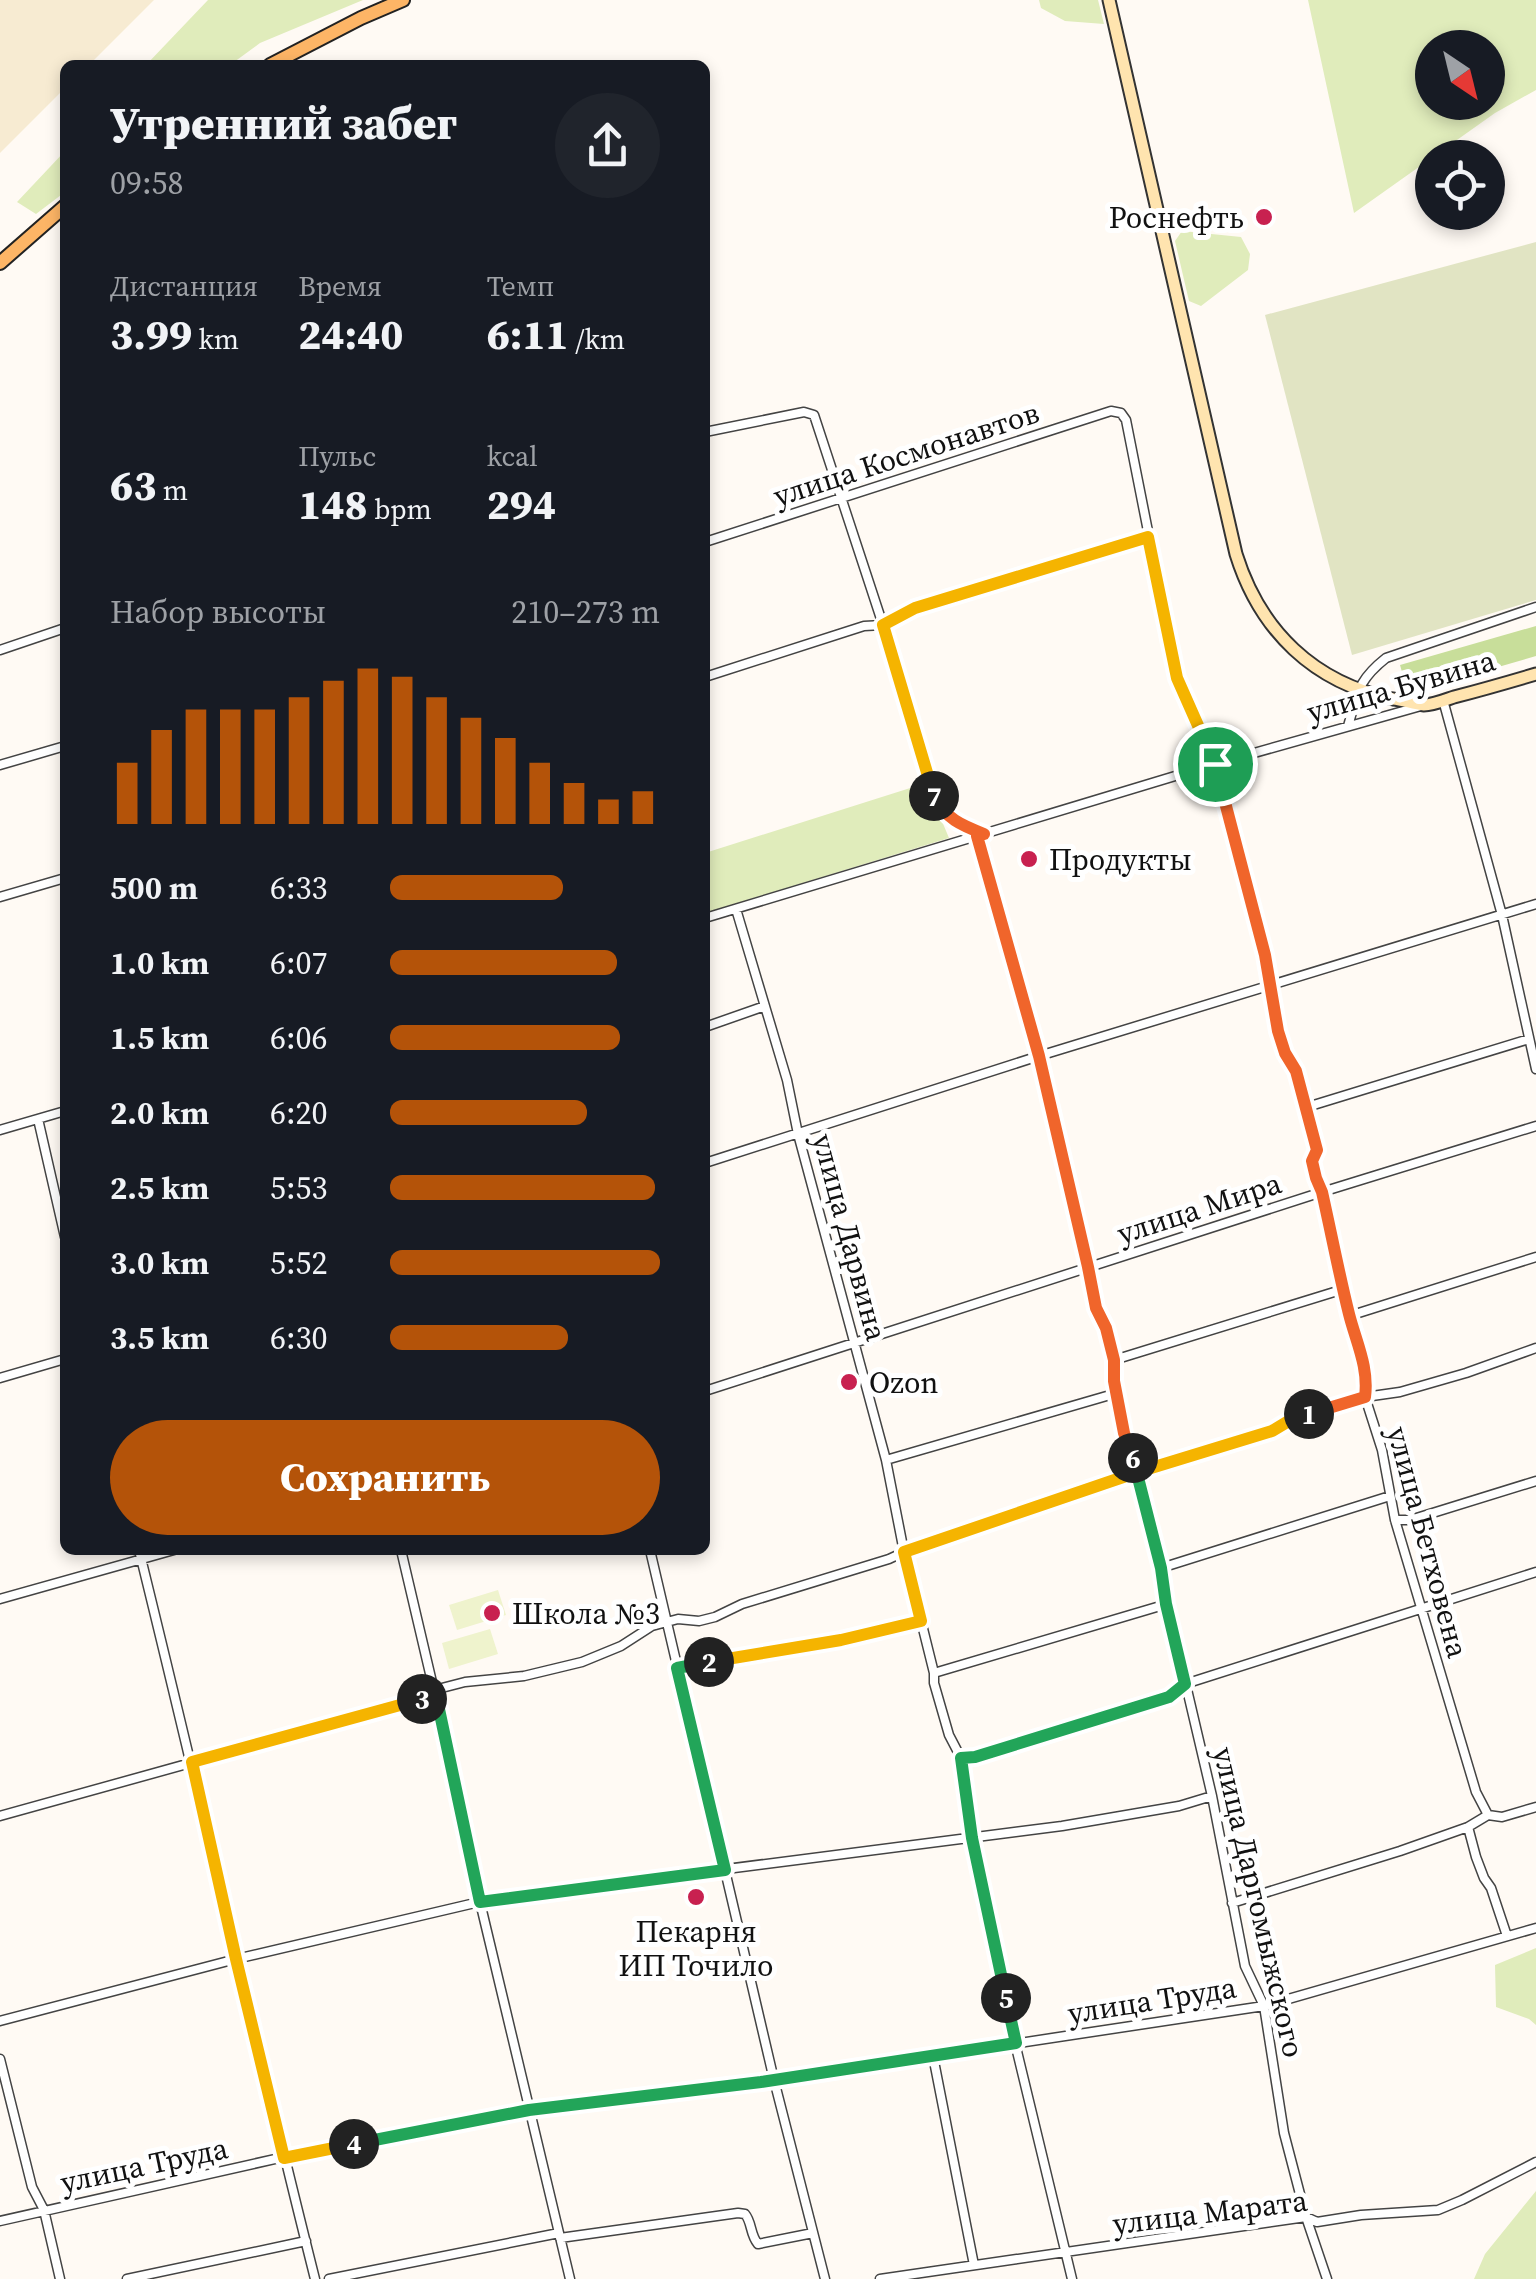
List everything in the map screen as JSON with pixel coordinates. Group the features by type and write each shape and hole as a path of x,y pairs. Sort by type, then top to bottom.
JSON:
{"main road":[{"path":"280,60 402,0"},
{"path":"0,263 60,210"}],"street":[{"path":"1108,0 1242,573 1282,638 1322,672 1358,689 1426,705"},
{"path":"710,431 804,412 814,415 935,800 958,824 981,835"},
{"name":"улица Космонавтов","path":"710,540 1111,412 1121,413"},
{"name":"улица Бетховена","path":"1121,413 1126,420 1177,678 1215,764 1265,955 1278,1031 1307,1107 1317,1150 1312,1161 1349,1316 1363,1358 1365,1397 1382,1450 1395,1520 1476,1792 1488,1815"},
{"path":"710,675 864,626 883,625 915,608 1148,537"},
{"name":"улица Бувина","path":"1358,689 1369,673 1392,654 1536,607"},
{"path":"0,650 60,630"},
{"name":"улица Бувина","path":"710,916 1215,764 1536,674"},
{"path":"1348,726 1358,689"},
{"path":"1443,700 1502,915 1536,1070"},
{"path":"0,765 60,747"},
{"name":"улица Даргомыжского","path":"981,835 1039,1056 1096,1308 1114,1360 1124,1433 1138,1472 1161,1568 1245,1966 1264,2006 1284,2133 1306,2217 1328,2279"},
{"path":"0,897 60,879"},
{"path":"710,1162 1039,1056 1536,904"},
{"name":"улица Дарвина","path":"736,908 787,1080 886,1460 934,1683 949,1735 961,1758 972,1838 1072,2279"},
{"path":"710,1025 765,1006"},
{"path":"1307,1107 1529,1039"},
{"path":"0,1130 60,1112"},
{"path":"38,1119 60,1216"},
{"name":"улица Мира","path":"710,1388 1536,1126"},
{"path":"1349,1316 1536,1257"},
{"path":"1114,1360 1344,1289"},
{"path":"0,1816 465,1682 524,1676 582,1662 621,1646 652,1626 678,1619 715,1617 742,1604 890,1559 1138,1472 1272,1431 1292,1419 1466,1373 1536,1348"},
{"path":"0,1378 60,1360"},
{"path":"886,1460 1117,1393"},
{"path":"1395,1520 1410,1520 1536,1480"},
{"path":"1161,1568 1390,1496"},
{"path":"0,1600 140,1555 316,2279"},
{"path":"402,1555 570,2279"},
{"path":"651,1555 824,2279"},
{"path":"961,1758 1169,1697 1185,1684 1536,1572"},
{"path":"934,1672 1166,1604"},
{"path":"677,1668 841,1640 921,1621"},
{"path":"0,2021 236,1959 480,1902 1131,1816 1212,1796"},
{"path":"1232,1903 1400,1851 1468,1827 1488,1815 1502,1818 1536,1807"},
{"path":"1468,1827 1507,1936"},
{"name":"улица Труда","path":"0,2221 284,2158 529,2110 774,2080 1264,2006 1536,1928"},
{"path":"933,2056 974,2266"},
{"path":"0,2058 60,2279"},
{"name":"улица Марата","path":"880,2279 941,2275 974,2266 1306,2217 1317,2222 1438,2210 1536,2162"},
{"path":"330,2279 559,2236 738,2213 748,2218 758,2244 813,2233"},
{"path":"127,2279 306,2241"}],"shaded area":[{"path":"0,0 154,0 94,60 60,60 60,93 0,153"}],"green space":[{"path":"208,0 363,0 260,43 237,60 151,60"},
{"path":"1039,0 1098,0 1104,24 1065,21 1041,8"},
{"path":"1308,0 1536,0 1536,90 1505,107 1505,30 1415,30 1415,120 1485,120 1457,140 1415,140 1415,170 1354,213"},
{"path":"60,156 60,196 36,214 17,202"},
{"path":"1182,231 1241,237 1250,254 1248,270 1201,306 1189,301 1175,241"},
{"path":"1536,242 1536,600 1352,655 1265,315"},
{"path":"1536,626 1536,656 1408,693 1400,665"},
{"path":"926,783 949,838 710,911 710,851"},
{"path":"498,1590 506,1615 457,1630 449,1605"},
{"path":"490,1629 498,1654 449,1669 442,1643"},
{"path":"1536,1948 1536,2025 1496,2007 1495,1965"},
{"path":"1536,2191 1536,2279 1474,2279 1485,2254"}],"place":[{"name":"Роснефть","path":"1264,217"},
{"name":"Продукты","path":"1029,859"},
{"name":"Ozon","path":"849,1382"},
{"name":"Школа №3","path":"492,1613"},
{"name":"Пекарня ИП Точило","path":"696,1897"}],"route":[{"path":"1215,764 1177,678 1148,537 915,608 883,625 935,800 958,824 984,834 977,836 1039,1056 1096,1308 1114,1360 1124,1433 1138,1472 1185,1684 1169,1697 961,1758 972,1838 1016,2043 761,2082 529,2110 284,2158 192,1762 436,1695 480,1902 725,1870 677,1668 841,1640 921,1621 904,1552 1138,1472 1272,1431 1292,1419 1365,1397 1363,1358 1349,1316 1312,1161 1317,1150 1307,1107 1278,1031 1265,955 1215,764"}]}
